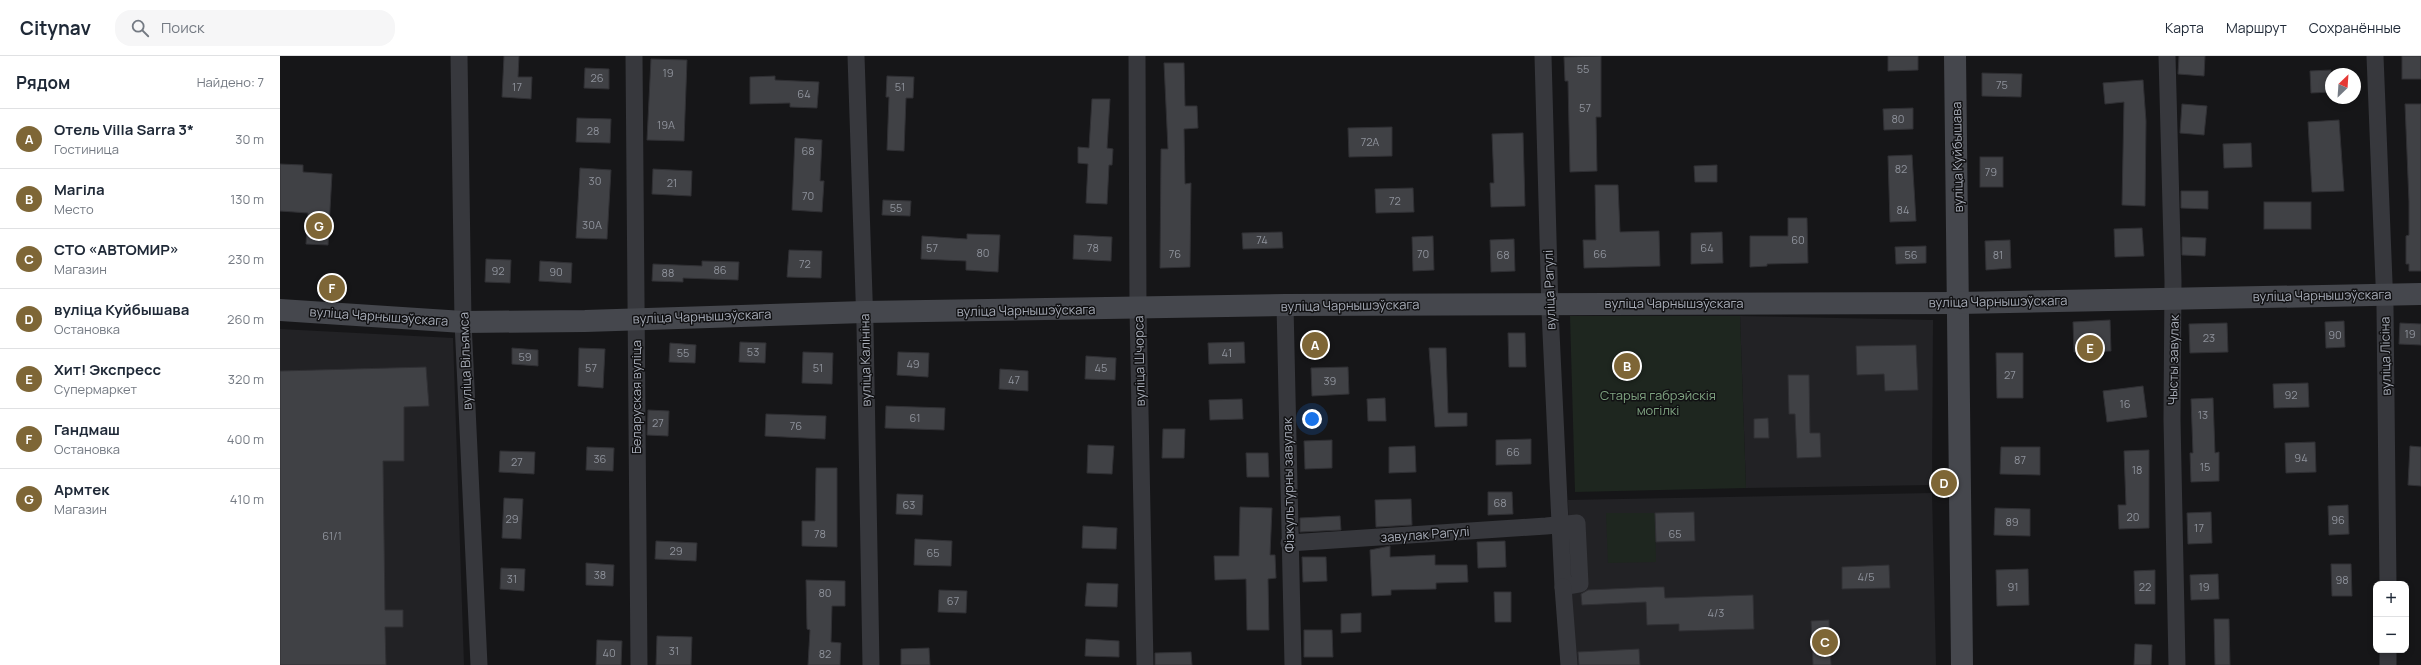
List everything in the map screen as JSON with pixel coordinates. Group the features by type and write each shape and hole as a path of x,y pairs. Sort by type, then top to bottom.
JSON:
{"main road":[{"name":"вуліца Куйбышава","path":"1956,56 1962,665"},
{"name":"вуліца Чарнышэўскага","path":"280,310 463,322 585,321 636,318 864,312 1285,305 1550,303 1959,303 2174,297 2421,294"}],"street":[{"name":"вуліца Вільямса","path":"459,56 463,322 479,665"},
{"name":"Беларуская вуліца","path":"634,56 639,665"},
{"name":"вуліца Калініна","path":"856,56 864,312 871,665"},
{"name":"вуліца Шчорса","path":"1137,56 1138,308 1145,665"},
{"name":"вуліца Рагулі","path":"1543,56 1550,303 1563,587 1569,665"},
{"name":"Чысты завулак","path":"2166,56 2174,297 2172,419 2177,665"},
{"name":"вуліца Лісіна","path":"2375,56 2384,294 2388,581"},
{"name":"Фізкультурны завулак","path":"1285,305 1289,543 1293,665"},
{"name":"завулак Рагулі","path":"1289,543 1561,524"},
{"path":"2388,653 2388,665"}],"shaded area":[{"path":"1740,316 1933,320 1932,485 1746,488"},
{"path":"280,329 453,338 464,665 280,665"},
{"path":"1932,493 1936,665 1571,665 1568,500"}],"green space":[{"name":"Старыя габрэйскія могілкі","path":"1570,316 1740,316 1746,488 1575,492"},
{"path":"1606,513 1655,513 1656,562 1608,563"}],"building":[{"path":"504,56 519,56 518,77 532,77 531,99 502,97"},
{"path":"1601,56 1601,117 1596,117 1597,171 1570,172 1568,81 1565,81 1564,57"},
{"path":"1888,56 1918,56 1918,70 1888,71"},
{"path":"2179,56 2205,56 2204,76 2178,74"},
{"path":"2402,56 2421,56 2421,79 2402,79"},
{"path":"651,59 687,60 684,141 647,140"},
{"path":"1164,63 1184,63 1185,106 1197,106 1198,128 1184,129 1185,184 1191,183 1190,267 1160,268 1161,149 1168,149"},
{"path":"585,68 609,69 609,89 584,88"},
{"path":"2325,70 2325,92 2311,93 2310,71"},
{"path":"1982,73 2022,74 2021,97 1982,96"},
{"path":"775,76 775,80 819,82 817,108 790,107 790,103 750,104 750,77"},
{"path":"887,76 914,77 913,98 906,98 904,151 887,150 889,97 886,97"},
{"path":"2143,80 2146,121 2145,206 2122,205 2124,102 2105,104 2103,83"},
{"path":"1092,99 1110,99 1107,148 1113,149 1112,165 1109,165 1107,204 1086,203 1088,164 1078,163 1078,147 1089,148"},
{"path":"2182,104 2207,106 2204,135 2180,133"},
{"path":"2405,104 2421,104 2421,271 2409,271 2409,264 2406,264 2406,236 2409,235 2409,202"},
{"path":"1913,108 1913,129 1884,130 1883,109"},
{"path":"577,118 611,119 610,143 576,142"},
{"path":"2339,120 2344,191 2312,192 2308,122"},
{"path":"1392,127 1392,156 1349,157 1348,128"},
{"path":"1523,133 1525,206 1491,207 1490,183 1494,183 1492,134"},
{"path":"795,138 822,140 820,181 824,181 822,212 792,210"},
{"path":"2251,143 2252,167 2224,168 2223,144"},
{"path":"1912,155 1916,221 1890,222 1888,156"},
{"path":"1980,157 2003,157 2003,187 1980,187"},
{"path":"280,164 303,165 303,172 332,174 328,245 306,244 308,213 280,211"},
{"path":"1717,165 1717,182 1695,182 1694,166"},
{"path":"580,168 611,170 607,239 576,238"},
{"path":"653,169 692,171 691,196 652,194"},
{"path":"1595,185 1618,185 1620,232 1659,231 1660,266 1584,268 1583,240 1596,240"},
{"path":"1413,188 1414,212 1376,213 1375,189"},
{"path":"2181,191 2208,191 2208,209 2181,208"},
{"path":"883,200 911,201 910,216 882,215"},
{"path":"2264,202 2311,202 2311,229 2264,229"},
{"path":"1788,218 1807,218 1808,263 1767,264 1767,266 1750,267 1750,236 1788,236"},
{"path":"2142,228 2144,256 2115,257 2114,229"},
{"path":"1282,232 1283,248 1243,249 1242,233"},
{"path":"1722,232 1723,263 1691,264 1691,233"},
{"path":"967,234 1000,235 998,272 966,270 966,261 921,259 922,236 967,239"},
{"path":"1074,235 1112,237 1111,261 1073,259"},
{"path":"1433,236 1434,270 1413,271 1412,237"},
{"path":"2182,237 2206,238 2205,256 2182,255"},
{"path":"1514,239 1515,271 1491,272 1490,240"},
{"path":"2010,240 2011,268 1986,270 1985,241"},
{"path":"1926,246 1926,263 1896,264 1895,247"},
{"path":"789,250 822,251 821,278 787,277"},
{"path":"486,259 511,260 510,283 485,282"},
{"path":"540,261 572,263 571,283 539,281"},
{"path":"702,261 739,262 738,280 683,278 683,282 652,281 653,264 702,266"},
{"path":"2110,320 2111,351 2074,352 2073,322"},
{"path":"2344,321 2345,347 2326,348 2325,322"},
{"path":"2227,323 2228,352 2190,353 2189,324"},
{"path":"2400,323 2421,324 2421,345 2399,344"},
{"path":"1508,333 1525,333 1526,367 1509,367"},
{"path":"740,342 766,343 765,363 739,362"},
{"path":"1244,342 1245,363 1209,364 1208,343"},
{"path":"670,343 696,345 695,363 669,362"},
{"path":"1916,345 1918,390 1885,391 1884,374 1857,375 1856,346"},
{"path":"512,348 538,350 538,366 512,364"},
{"path":"579,348 605,349 603,388 578,386"},
{"path":"1429,348 1446,348 1448,413 1467,413 1467,426 1435,427"},
{"path":"803,352 833,353 832,384 802,383"},
{"path":"898,352 929,353 928,377 897,375"},
{"path":"1996,353 2023,353 2023,398 1997,398"},
{"path":"1086,356 1116,358 1115,380 1085,379"},
{"path":"426,367 429,406 404,407 404,461 383,461 385,610 403,610 403,627 385,627 386,665 280,665 280,371"},
{"path":"1348,367 1349,394 1312,396 1311,368"},
{"path":"1000,369 1028,371 1028,391 999,389"},
{"path":"1788,375 1809,375 1810,433 1820,433 1821,457 1797,458 1795,414 1789,414"},
{"path":"2308,383 2309,407 2274,408 2273,384"},
{"path":"2143,386 2147,417 2107,422 2103,391"},
{"path":"1385,398 1386,421 1368,421 1367,399"},
{"path":"2213,398 2215,453 2219,452 2219,481 2191,482 2190,453 2193,453 2191,399"},
{"path":"1242,399 1243,419 1210,420 1209,400"},
{"path":"886,406 945,408 944,430 885,428"},
{"path":"648,410 669,411 668,436 647,435"},
{"path":"766,414 826,416 825,439 765,436"},
{"path":"1768,418 1769,438 1754,438 1754,419"},
{"path":"1163,429 1185,429 1184,458 1162,458"},
{"path":"1531,439 1531,464 1496,465 1496,440"},
{"path":"1332,440 1332,468 1305,469 1304,441"},
{"path":"2315,442 2316,472 2286,473 2285,443"},
{"path":"1088,445 1114,446 1112,474 1087,473"},
{"path":"1415,446 1416,472 1389,473 1389,447"},
{"path":"2410,446 2421,447 2421,486 2408,485"},
{"path":"587,447 614,448 613,471 586,470"},
{"path":"2001,447 2040,447 2040,475 2000,474"},
{"path":"2149,450 2149,528 2119,529 2118,505 2126,505 2124,451"},
{"path":"500,451 535,452 534,474 499,472"},
{"path":"1246,453 1268,453 1269,477 1247,477"},
{"path":"816,468 837,468 837,547 802,546 802,521 815,521"},
{"path":"1488,492 1512,492 1513,514 1488,515"},
{"path":"897,494 923,495 922,515 896,514"},
{"path":"504,498 523,499 521,539 502,538"},
{"path":"1411,499 1412,525 1376,527 1375,500"},
{"path":"2348,505 2349,534 2329,535 2328,506"},
{"path":"1240,507 1272,508 1270,555 1275,555 1276,578 1268,579 1269,630 1247,630 1246,579 1215,580 1214,556 1239,556"},
{"path":"1995,508 2030,509 2030,536 1994,535"},
{"path":"1694,512 1695,541 1656,542 1655,513"},
{"path":"2211,512 2212,543 2188,544 2187,513"},
{"path":"1340,516 1341,530 1300,532 1300,518"},
{"path":"1083,526 1117,528 1116,549 1082,548"},
{"path":"915,539 952,541 951,566 914,565"},
{"path":"656,541 697,543 696,561 655,559"},
{"path":"1505,541 1506,567 1478,568 1477,542"},
{"path":"1390,546 1390,557 1435,555 1435,565 1467,565 1468,582 1436,583 1436,589 1391,590 1391,595 1372,596 1370,550"},
{"path":"1302,557 1326,557 1327,581 1303,582"},
{"path":"586,563 614,565 613,586 586,585"},
{"path":"2331,564 2351,564 2352,596 2332,596"},
{"path":"1889,565 1890,588 1842,589 1842,567"},
{"path":"501,568 525,569 524,591 500,589"},
{"path":"2028,569 2029,605 1997,606 1996,570"},
{"path":"2155,570 2155,604 2135,604 2134,571"},
{"path":"2218,574 2219,599 2191,600 2190,575"},
{"path":"806,580 845,581 845,606 832,606 831,642 841,643 840,665 808,665 810,630 807,629"},
{"path":"1087,583 1118,584 1117,607 1085,606"},
{"path":"1664,587 1665,598 1753,595 1754,629 1679,631 1679,624 1647,625 1646,602 1582,605 1581,594 1588,590"},
{"path":"939,590 967,591 966,613 938,612"},
{"path":"1494,592 1511,592 1511,622 1495,622"},
{"path":"1361,613 1361,632 1341,633 1341,614"},
{"path":"2214,619 2229,619 2230,665 2215,665"},
{"path":"1829,620 1831,665 1813,665 1811,621"},
{"path":"1304,630 1332,630 1333,657 1304,657"},
{"path":"657,636 692,637 691,665 656,665"},
{"path":"1086,639 1119,641 1119,657 1085,656"},
{"path":"597,640 622,641 621,665 596,665"},
{"path":"2135,644 2152,645 2151,665 2134,665"},
{"path":"929,648 930,665 901,665 901,649"},
{"path":"1639,649 1640,665 1579,665 1578,652"},
{"path":"1191,652 1192,665 1155,665 1155,653"}],"place":[{"name":"Армтек","path":"319,226"},
{"name":"Гандмаш","path":"332,288"},
{"name":"Отель Villa Sarra 3*","path":"1315,345"},
{"name":"Хит! Экспресс","path":"2090,348"},
{"name":"Магіла","path":"1627,366"},
{"name":"вуліца Куйбышава","path":"1944,483"},
{"name":"СТО «АВТОМИР»","path":"1825,642"}]}
